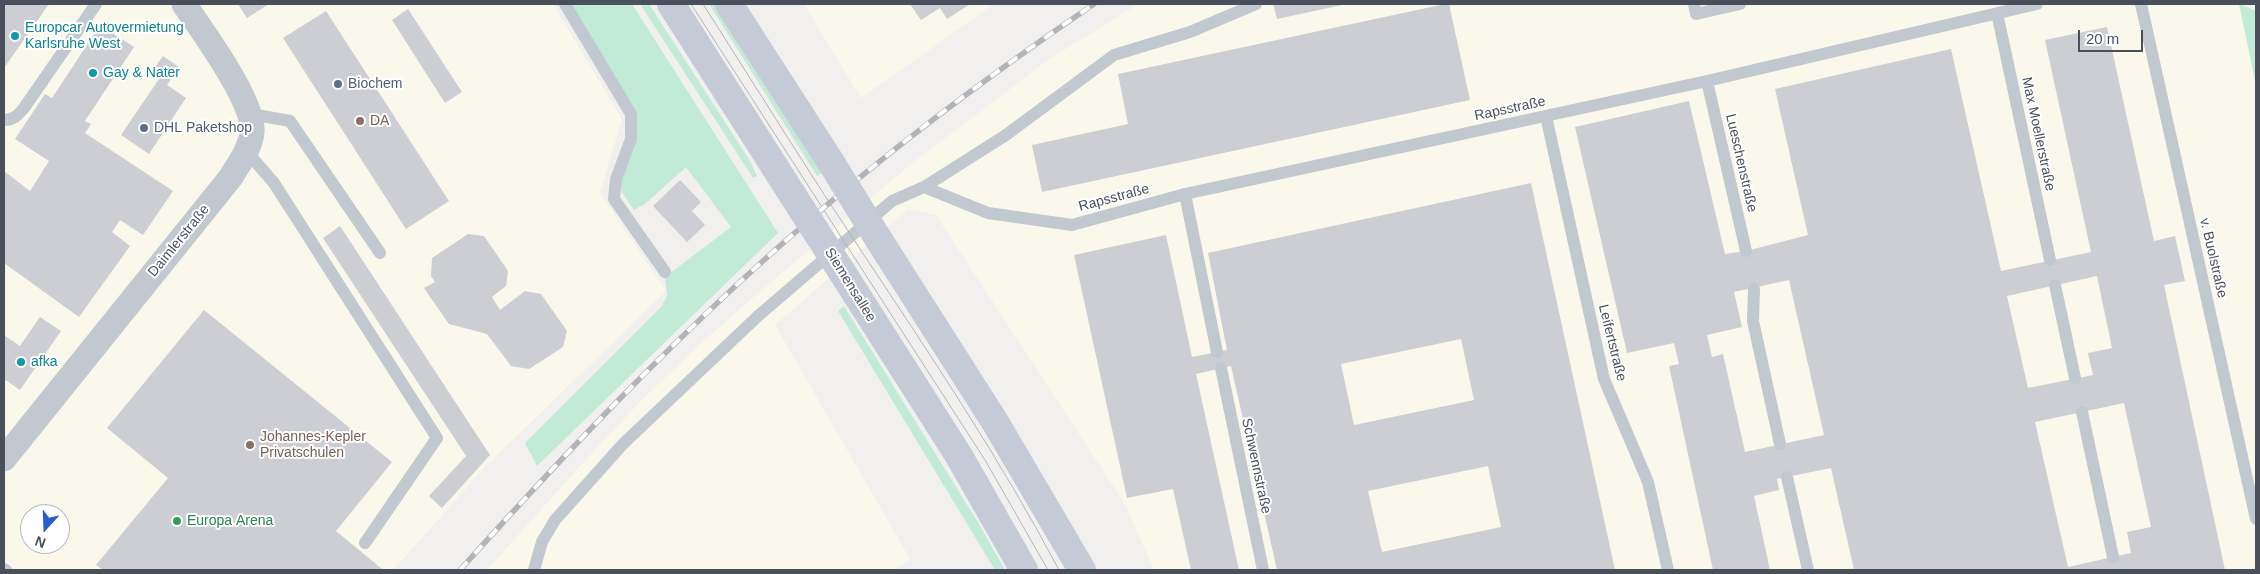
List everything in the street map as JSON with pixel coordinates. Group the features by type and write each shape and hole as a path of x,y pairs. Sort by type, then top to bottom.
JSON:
{"main road":[{"name":"Siemensallee","path":"671,4 959,456 1024,570"},
{"path":"729,4 995,422 1082,570"}],"street":[{"name":"Daimlerstraße","path":"4,460 231,177 247,152 252,131 251,114 244,97 184,4"}],"lane":[{"path":"4,120 10,120 17,116 24,108 96,4"},
{"path":"566,4 631,114 631,139 616,179 614,198 665,272"},
{"path":"534,570 542,542 555,520 623,444 758,316 892,200 924,187 1006,135 1114,55 1190,32 1256,4"},
{"path":"1694,4 1696,14 1740,4"},
{"name":"Rapsstraße","path":"924,187 988,214 1072,225 1184,194 1707,81 2038,4"},
{"name":"v. Buolstraße","path":"2141,4 2256,519"},
{"name":"Max Moellerstraße","path":"1997,13 2050,260"},
{"name":"Lueschenstraße","path":"1707,81 1746,251"},
{"path":"251,114 290,121 380,253"},
{"name":"Leifertstraße","path":"1546,116 1604,379 1648,482 1668,570"},
{"path":"247,152 274,182 437,438 365,543"},
{"path":"1184,194 1216,352"},
{"path":"2055,285 2075,378"},
{"path":"1754,289 1753,322 1780,444"},
{"name":"Schwennstraße","path":"1221,368 1263,570"},
{"path":"2082,412 2113,557"},
{"path":"1787,477 1808,570"}],"shaded area":[{"path":"4,4 553,4 622,119 600,193 666,291 488,464 393,570 4,570"},
{"path":"804,4 994,4 861,98"},
{"path":"1138,4 2239,4 2256,85 2256,570 1154,570 1125,504 936,215 908,209 775,325 910,559 894,570 487,570 641,401 700,344 763,289 910,165 1048,60"}],"green space":[{"path":"569,4 632,4 778,233 537,466 525,443 661,307 667,296 665,277 731,227 686,167 645,204 634,210 618,186 637,139"},
{"path":"640,4 649,4 750,161 757,176 753,178"},
{"path":"709,4 715,4 823,172 817,176"},
{"path":"2239,4 2256,11 2256,85"},
{"path":"844,306 979,524 1005,570 995,570 838,311"}],"building":[{"name":"Europcar Autovermietung Karlsruhe West","path":"4,4 49,4 4,68"},
{"path":"238,4 269,4 247,18"},
{"path":"910,4 970,4 947,19 940,8 921,20"},
{"path":"1273,4 1342,4 1342,5 1277,19"},
{"path":"1449,4 1470,100 1042,192 1032,145 1128,124 1118,74"},
{"path":"408,9 462,92 445,103 392,20"},
{"path":"326,11 449,201 406,229 283,38"},
{"path":"100,25 134,47 85,121 91,124 85,133 173,191 143,235 120,220 112,232 130,246 79,317 4,263 4,171 30,191 49,161 15,139 45,94 52,98"},
{"path":"2107,27 2154,241 2175,236 2185,281 2164,285 2225,570 1854,570 1831,468 1777,479 1779,490 1754,496 1770,570 1713,570 1669,366 1679,364 1674,343 1627,353 1575,127 1689,101 1725,254 1746,251 1808,235 1775,89 1951,49 2001,271 2091,252 2045,40","holes":["2097,276 2112,348 2088,353 2093,375 2028,388 2007,296","1789,280 1824,435 1745,452 1723,354 1712,357 1707,335 1742,327 1734,292","2124,403 2151,527 2127,532 2131,553 2068,567 2035,422"]},
{"path":"163,56 179,67 167,85 186,98 149,154 121,135 159,79 150,74"},
{"path":"680,180 701,202 692,211 705,225 687,242 653,206"},
{"path":"1531,183 1615,570 1277,570 1231,366 1196,374 1239,570 1191,570 1173,489 1127,498 1074,255 1166,235 1192,357 1227,350 1208,253","holes":["1461,339 1474,400 1354,425 1341,364","1488,466 1501,527 1382,552 1368,491"]},
{"path":"340,226 490,455 442,508 429,496 466,456 323,238"},
{"path":"468,234 484,236 508,271 506,286 492,297 500,310 525,291 541,294 567,331 563,347 529,369 511,366 487,334 449,324 424,288 435,282 431,276 432,258"},
{"name":"Johannes-Kepler Privatschulen","path":"204,310 392,462 336,531 381,570 103,570 96,565 168,478 107,428"},
{"name":"afka","path":"40,317 61,331 20,390 4,379 4,335 20,346"}],"tram line":[{"path":"691,4 985,460 1048,570"},
{"path":"703,4 821,190 965,409 1037,529 1059,570"}],"railway":[{"path":"460,570 582,438 666,352 753,270 833,200 905,141 1017,57 1094,4"}],"place":[{"name":"Europcar Autovermietung Karlsruhe West","path":"15,36"},
{"name":"Gay & Nater","path":"93,73"},
{"name":"Biochem","path":"338,84"},
{"name":"DA","path":"360,121"},
{"name":"DHL Paketshop","path":"144,128"},
{"name":"afka","path":"21,362"},
{"name":"Johannes-Kepler Privatschulen","path":"250,445"},
{"name":"Europa Arena","path":"177,521"}]}
